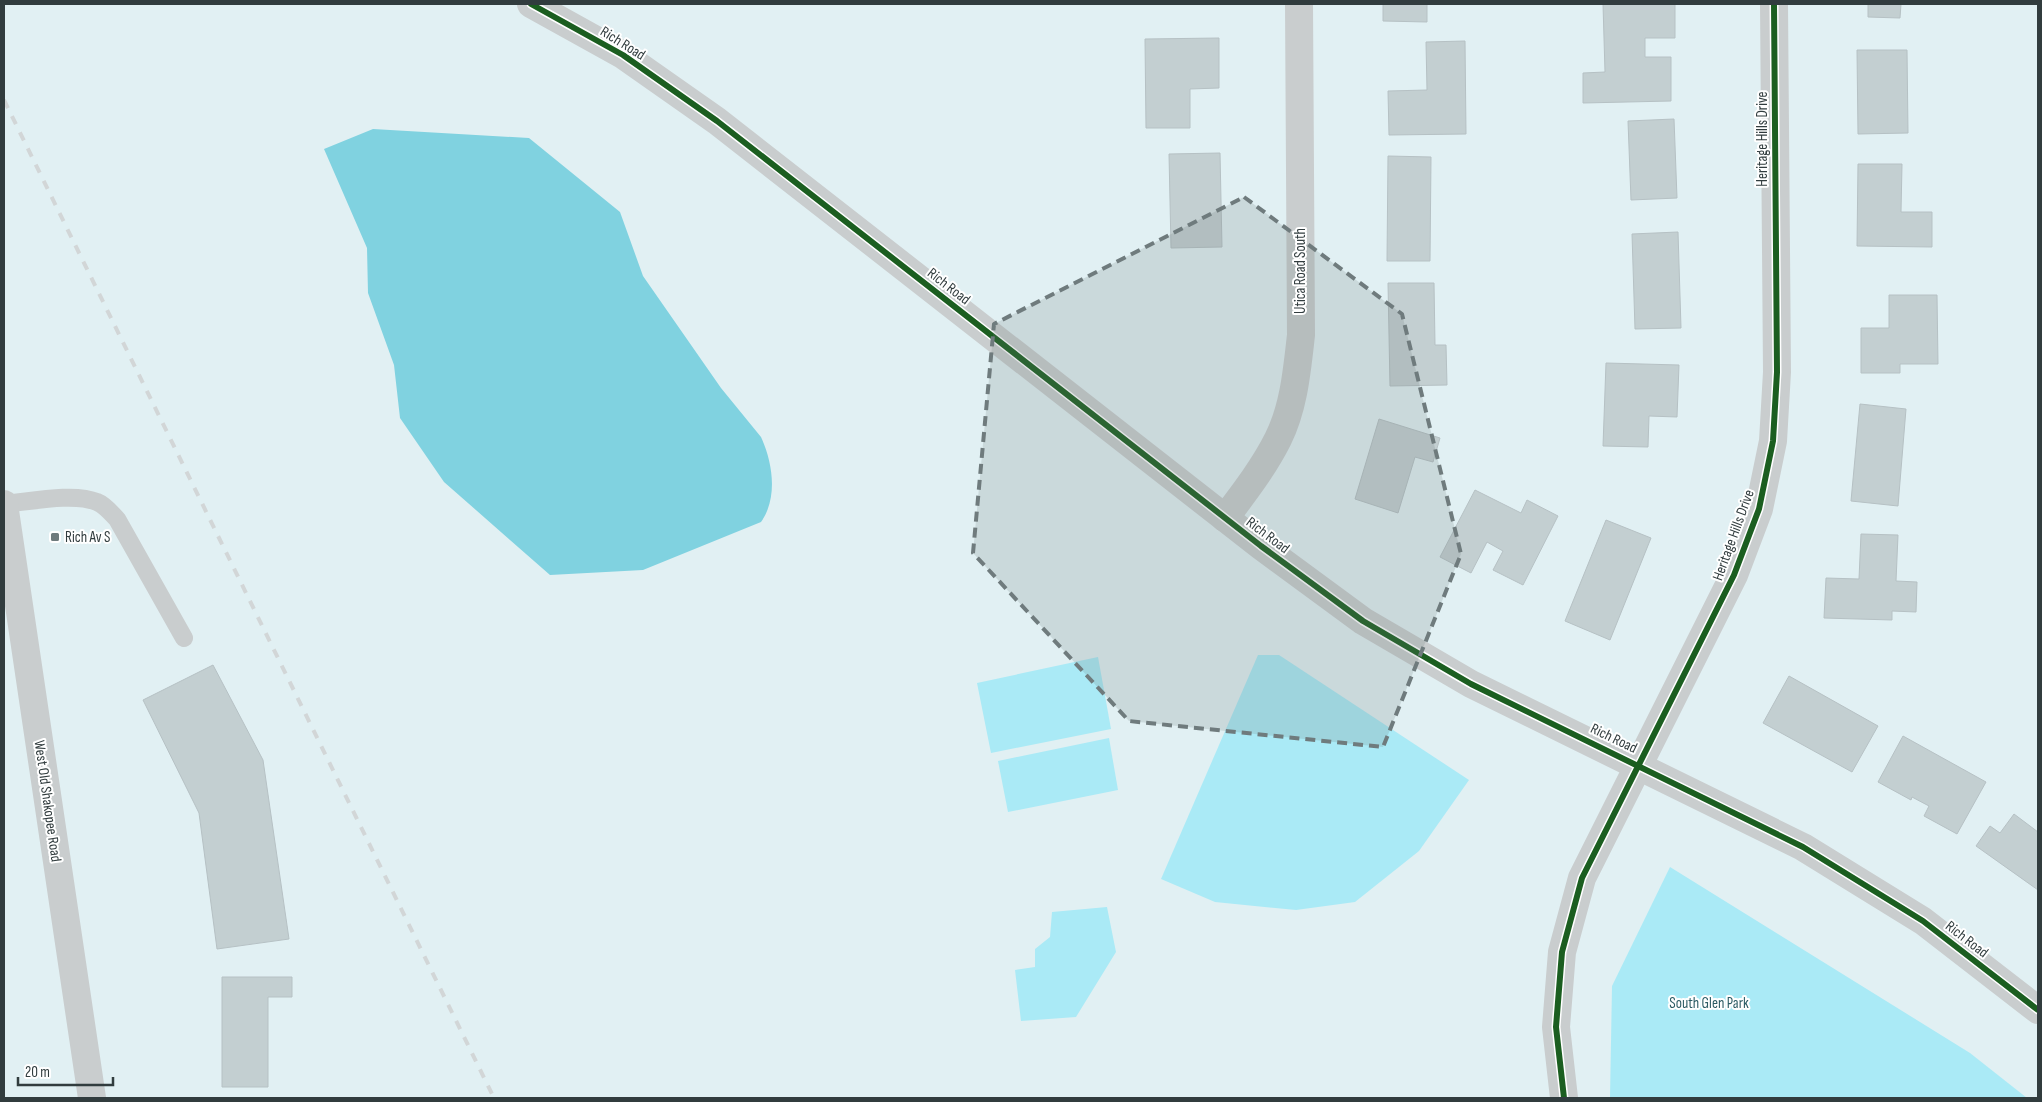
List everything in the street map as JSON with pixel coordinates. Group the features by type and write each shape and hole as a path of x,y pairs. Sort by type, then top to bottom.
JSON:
{"street":[{"name":"Rich Road","path":"531,4 622,55 717,120 1224,518 1364,621 1471,684 1638,764 1819,856 1923,921 2038,1010"},
{"name":"Utica Road South","path":"1224,518 1253,480 1279,438 1295,386 1301,335 1299,4"},
{"name":"Heritage Hills Drive","path":"1564,1098 1556,1027 1562,952 1582,878 1734,575 1759,509 1773,441 1777,372 1774,4"},
{"name":"West Old Shakopee Road","path":"4,504 92,1098"}],"lane":[{"path":"4,504 73,498 96,502 108,509 117,520 184,638"}],"highlighted area":[{"path":"1244,197 1402,314 1461,554 1383,747 1129,721 973,553 994,324"}],"green space":[{"path":"1258,655 1279,655 1469,780 1419,851 1355,902 1296,910 1215,902 1161,879"},
{"path":"1098,657 1111,729 991,753 977,683"},
{"path":"1109,738 1118,790 1008,812 998,761"},
{"name":"South Glen Park","path":"1670,867 1970,1053 2027,1098 1610,1098 1612,986"},
{"path":"1107,907 1116,952 1076,1017 1021,1021 1015,970 1035,967 1035,949 1050,937 1052,912"}],"shaded area":[{"path":"373,129 529,138 620,212 643,276 721,388 761,437 771,469 772,491 770,502 761,522 643,570 550,575 444,482 400,418 394,365 368,293 367,248 324,149"}],"building":[{"path":"1383,4 1427,4 1427,22 1383,21"},
{"path":"1603,4 1675,4 1675,38 1645,38 1645,57 1671,57 1671,101 1583,103 1583,73 1605,72"},
{"path":"1868,4 1901,4 1900,18 1868,17"},
{"path":"1219,38 1219,88 1190,89 1190,128 1146,128 1145,39"},
{"path":"1465,41 1466,134 1389,135 1388,91 1427,90 1426,42"},
{"path":"1857,50 1907,50 1908,133 1858,134"},
{"path":"1674,119 1677,198 1631,200 1628,121"},
{"path":"1220,153 1222,247 1171,248 1169,154"},
{"path":"1388,156 1431,157 1430,261 1387,261"},
{"path":"1858,164 1902,164 1901,212 1932,212 1932,247 1857,246"},
{"path":"1678,232 1681,328 1635,329 1632,234"},
{"path":"1388,283 1434,283 1435,345 1446,345 1447,385 1390,386"},
{"path":"1889,295 1937,295 1938,364 1900,364 1900,373 1861,373 1861,328 1889,328"},
{"path":"1606,363 1679,365 1677,417 1649,416 1648,447 1603,446"},
{"path":"1860,404 1906,409 1898,506 1851,501"},
{"path":"1379,419 1440,438 1433,462 1415,457 1398,513 1355,499"},
{"path":"1475,490 1521,513 1527,500 1558,516 1523,585 1493,570 1503,551 1487,542 1471,573 1440,557"},
{"path":"1606,520 1651,538 1610,640 1565,621"},
{"path":"1861,534 1898,535 1896,581 1917,582 1916,612 1892,611 1892,620 1824,618 1826,578 1859,579"},
{"path":"213,665 263,760 289,939 217,949 199,813 143,700"},
{"path":"1789,676 1878,726 1852,772 1763,723"},
{"path":"1903,736 1986,782 1957,834 1924,816 1929,806 1912,797 1911,800 1878,782"},
{"path":"2014,814 2038,832 2038,890 1976,846 1990,826 2000,833"},
{"path":"222,977 292,977 292,997 268,997 268,1087 222,1087"}],"railway":[{"path":"4,100 494,1098"}],"cycle path":[{"path":"531,4 623,55 717,121 1261,546 1363,621 1471,684 1803,847 1923,921 2038,1010"},
{"path":"1564,1098 1556,1027 1562,952 1582,878 1734,575 1759,509 1773,441 1777,372 1774,4"}],"place":[{"name":"Rich Av S","path":"55,537"}]}
